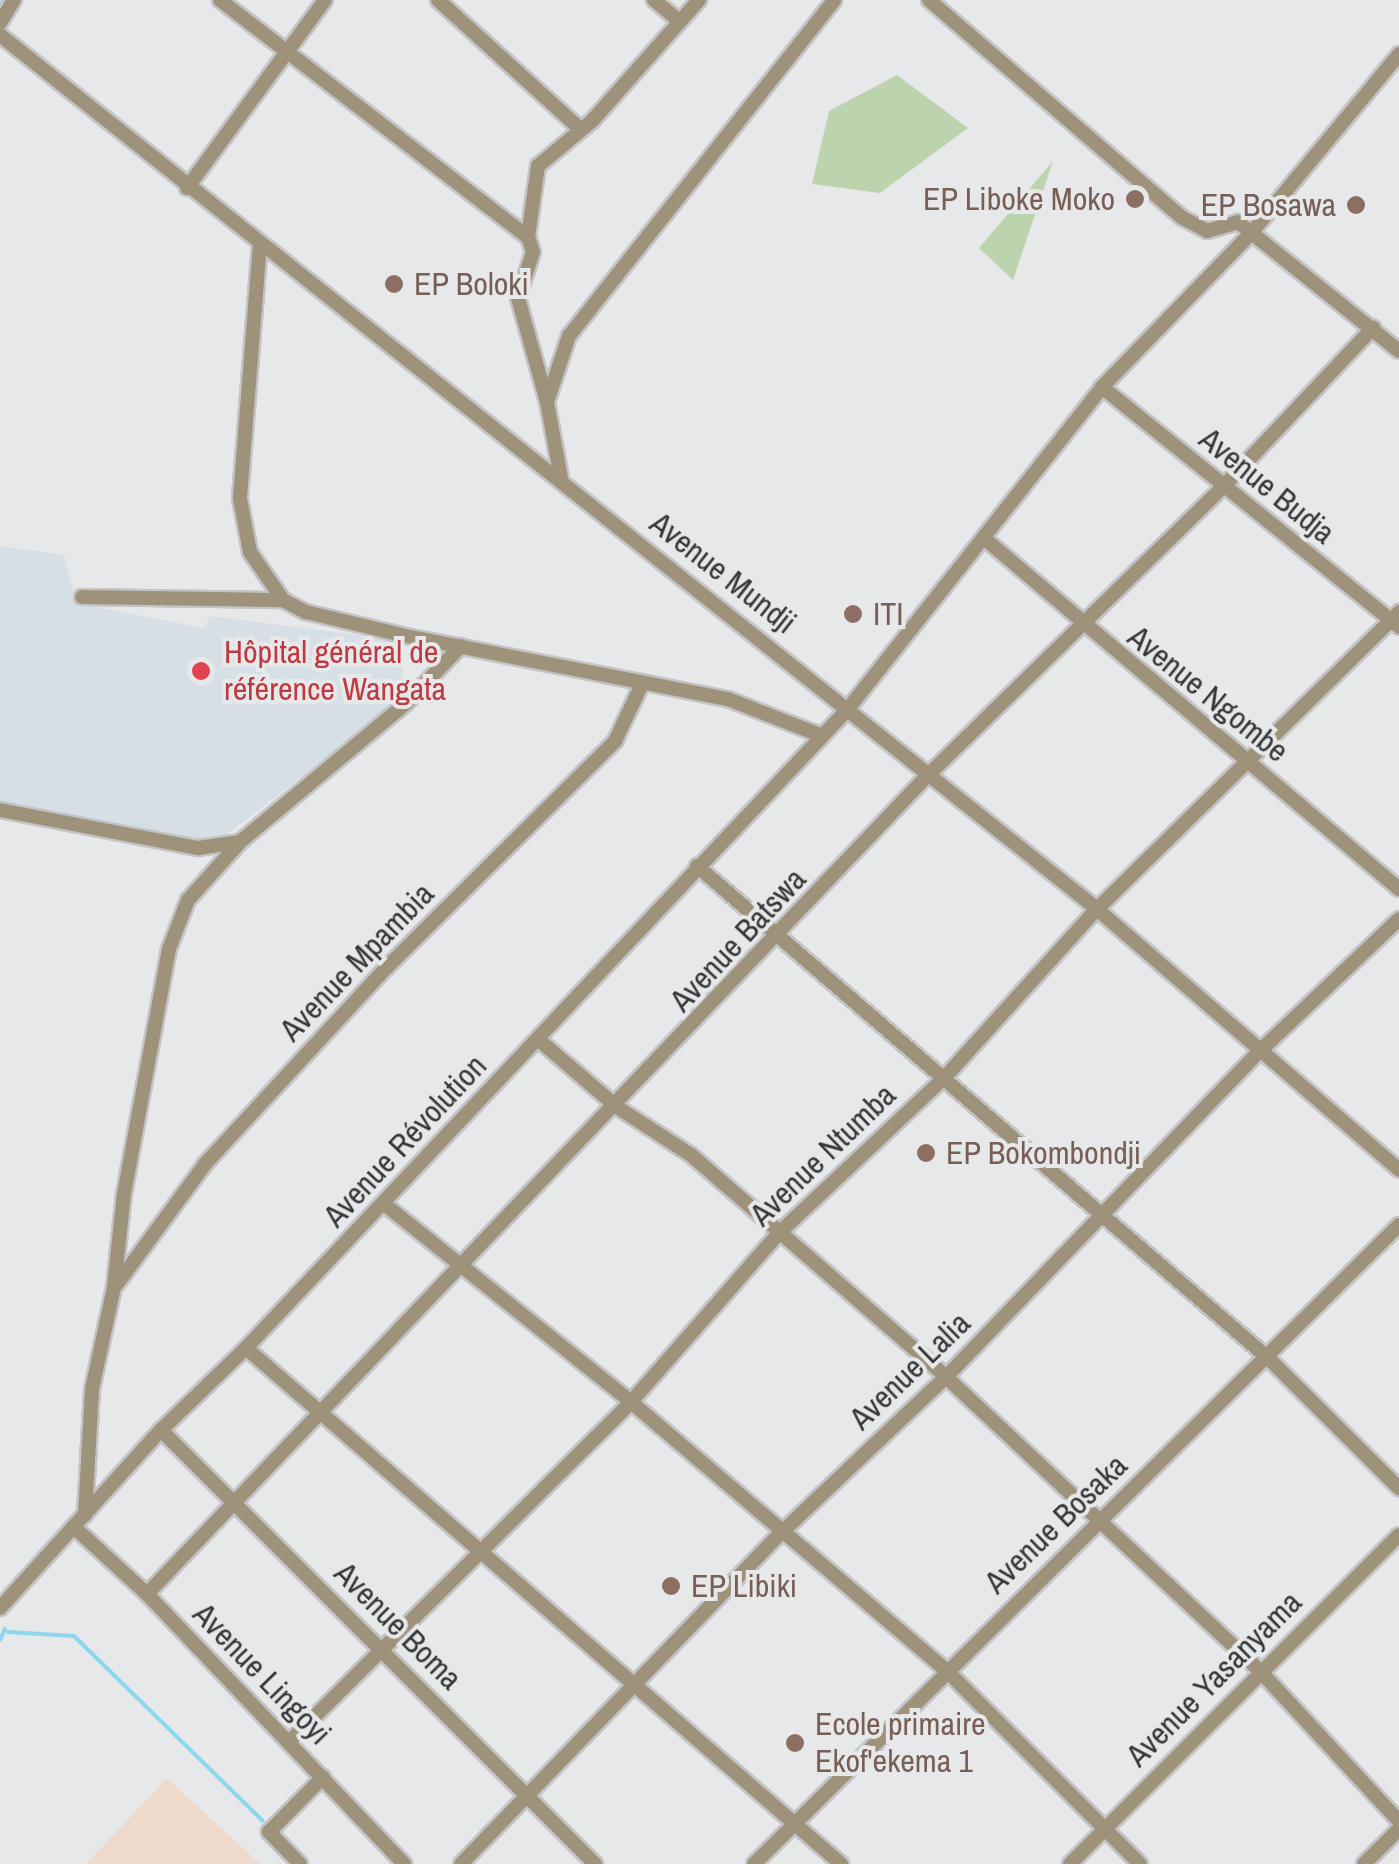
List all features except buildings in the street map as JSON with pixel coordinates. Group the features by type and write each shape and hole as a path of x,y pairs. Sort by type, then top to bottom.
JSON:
{"street":[{"path":"0,23 14,0"},
{"path":"220,0 285,54 528,237"},
{"path":"187,188 325,0"},
{"path":"438,0 578,127"},
{"path":"654,0 679,22"},
{"path":"561,478 547,402 518,298 533,252 528,237 538,166 578,127 592,121 699,0"},
{"path":"547,402 570,336 834,0"},
{"path":"930,0 1181,217 1207,232 1238,222 1399,351"},
{"name":"Avenue Mundji","path":"0,35 187,188 561,478 1097,910 1262,1048 1399,1170"},
{"name":"Avenue Révolution","path":"0,1608 161,1430 384,1204 848,709 986,539 1102,387 1252,232 1399,54"},
{"path":"260,243 240,499 250,552 283,600"},
{"name":"Avenue Batswa","path":"147,1594 324,1415 458,1268 617,1108 928,775 1223,487 1373,328"},
{"name":"Avenue Budja","path":"1102,387 1223,487 1396,620"},
{"name":"Avenue Ngombe","path":"986,539 1082,626 1399,889"},
{"path":"82,597 283,600 306,612 728,699 820,735"},
{"name":"Avenue Ntumba","path":"290,1742 478,1550 631,1402 780,1232 945,1077 1097,910 1245,759 1396,620"},
{"path":"80,1522 92,1388 114,1287 124,1194 168,950 188,900 240,842 406,703 460,646"},
{"name":"Avenue Mpambia","path":"114,1287 205,1164 387,967 615,741 643,682"},
{"path":"0,810 198,848 240,842"},
{"path":"697,866 777,939 945,1077 1268,1358 1399,1488"},
{"name":"Avenue Lalia","path":"460,1864 531,1797 782,1532 946,1377 1262,1048 1399,919"},
{"path":"539,1040 617,1108 691,1156 946,1377 1259,1670 1399,1821"},
{"path":"384,1204 458,1268 631,1402 946,1670 1140,1864"},
{"name":"Avenue Bosaka","path":"754,1864 792,1820 1268,1358 1399,1225"},
{"path":"246,1348 841,1864"},
{"name":"Avenue Boma","path":"161,1430 595,1864"},
{"name":"Avenue Lingoyi","path":"80,1522 404,1864"},
{"name":"Avenue Yasanyama","path":"1070,1864 1259,1670 1399,1535"},
{"path":"300,1864 269,1832 323,1777"},
{"path":"1364,1864 1399,1829"}],"shaded area":[{"name":"Hôpital général de référence Wangata","path":"0,546 64,555 76,603 204,628 210,616 405,641 400,701 222,838 157,842 0,812"},
{"path":"167,1778 260,1864 86,1864"}],"green space":[{"path":"897,75 968,128 880,193 812,184 829,111"},
{"path":"1053,161 1013,280 979,248"}],"waterway":[{"path":"0,5 4,0"},
{"path":"0,1640 5,1629"},
{"path":"8,1632 74,1636 263,1821"}],"place":[{"name":"EP Liboke Moko","path":"1135,199"},
{"name":"EP Bosawa","path":"1356,205"},
{"name":"EP Boloki","path":"394,284"},
{"name":"ITI","path":"853,614"},
{"name":"Hôpital général de référence Wangata","path":"201,671"},
{"name":"EP Bokombondji","path":"926,1153"},
{"name":"EP Libiki","path":"671,1586"},
{"name":"Ecole primaire Ekof'ekema 1","path":"795,1743"}]}
